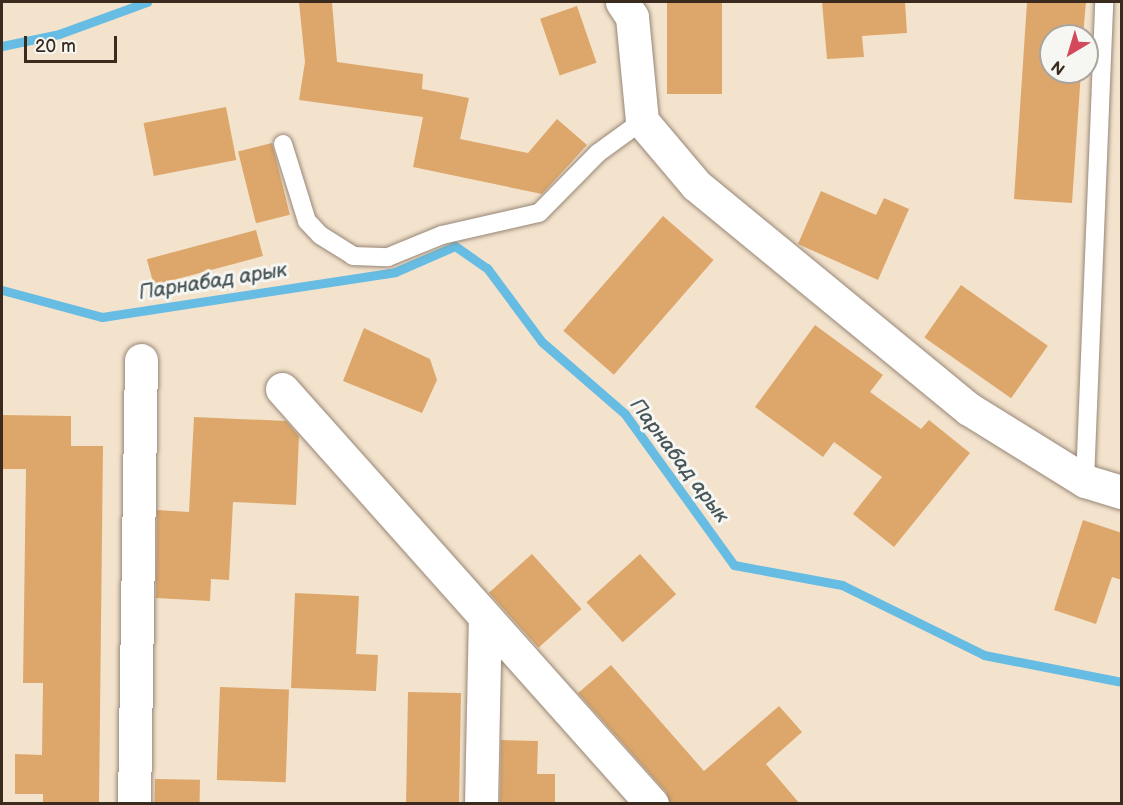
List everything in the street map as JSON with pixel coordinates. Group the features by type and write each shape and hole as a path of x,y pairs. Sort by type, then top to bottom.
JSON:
{"street":[{"path":"622,2 632,17 642,121 696,185 969,410 1084,481 1122,492"},
{"path":"134,804 141,360"},
{"path":"282,389 484,619 652,804"},
{"path":"481,804 484,619"}],"lane":[{"path":"1084,481 1104,2"},
{"path":"284,144 307,221 321,235 353,256 388,257 442,235 539,213 598,153 642,121"}],"building":[{"path":"299,2 332,2 337,62 423,74 422,89 469,98 460,139 528,153 557,119 587,145 542,194 413,167 423,117 299,100 305,62"},
{"path":"667,2 722,2 722,94 667,94"},
{"path":"822,2 905,2 907,33 862,36 864,57 827,59"},
{"path":"1027,2 1086,2 1084,24 1039,24 1039,84 1080,84 1072,203 1014,199"},
{"path":"577,6 597,63 560,75 540,19"},
{"path":"226,107 236,160 154,176 144,123"},
{"path":"272,143 290,215 256,223 238,151"},
{"path":"821,191 876,215 884,198 909,209 878,280 798,244"},
{"path":"663,216 714,260 614,375 563,331"},
{"path":"256,230 263,256 154,285 147,259"},
{"path":"961,285 1048,346 1011,398 924,337"},
{"path":"815,325 883,375 870,392 921,429 929,420 970,453 894,547 853,514 882,477 834,442 823,457 755,407"},
{"path":"364,328 430,359 437,380 422,413 343,381"},
{"path":"2,415 71,416 71,446 103,446 99,804 43,804 43,794 15,794 15,754 42,755 43,683 23,683 26,469 2,469"},
{"path":"194,417 286,421 299,436 296,505 233,502 229,580 211,579 210,601 156,598 157,510 189,512"},
{"path":"1083,520 1122,533 1122,580 1112,577 1096,624 1054,610"},
{"path":"532,554 582,609 538,648 489,593"},
{"path":"640,554 676,594 623,642 586,602"},
{"path":"295,593 359,596 356,654 378,655 376,691 291,688"},
{"path":"611,665 704,771 779,706 802,732 766,764 800,804 670,804 666,792 578,693"},
{"path":"220,687 289,689 286,782 217,780"},
{"path":"408,692 461,693 459,804 406,804"},
{"path":"501,740 538,741 537,774 555,774 555,804 500,804"},
{"path":"155,779 200,780 200,804 155,804"}],"waterway":[{"path":"2,46 59,34 147,2"},
{"name":"Парнабад арык","path":"2,290 102,317 395,272 455,246 487,268 542,342 625,414 734,565 842,585 984,655 1122,682"}]}
